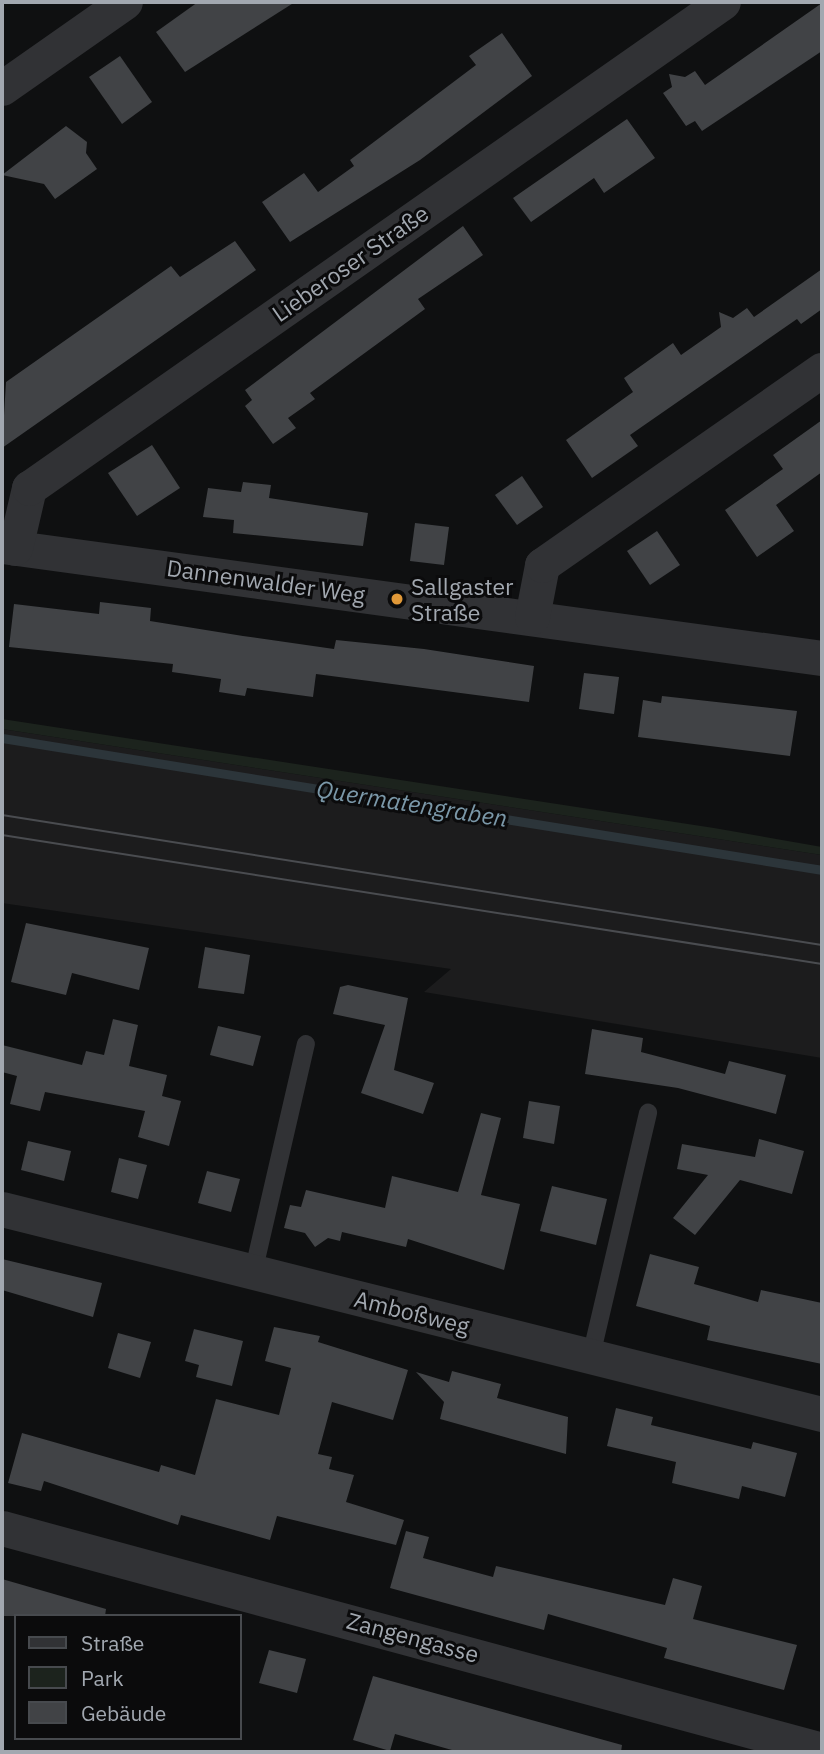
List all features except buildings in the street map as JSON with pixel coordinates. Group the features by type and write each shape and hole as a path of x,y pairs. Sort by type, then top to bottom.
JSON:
{"street":[{"path":"2,88 125,2"},
{"name":"Lieberoser Straße","path":"8,547 29,488 723,2"},
{"path":"532,617 542,565 822,370"},
{"name":"Dannenwalder Weg","path":"8,547 822,657"},
{"name":"Amboßweg","path":"2,1209 822,1414"},
{"name":"Zangengasse","path":"2,1528 822,1750"}],"lane":[{"path":"253,1273 306,1044"},
{"path":"591,1356 648,1113"}],"shaded area":[{"path":"2,729 822,855 822,1058 424,992 451,969 2,903"}],"green space":[{"path":"2,719 714,828 822,847 822,855 2,729"}],"waterway":[{"name":"Quermatengraben","path":"2,738 822,870"}],"tram line":[{"path":"2,815 822,945"},
{"path":"2,835 822,964"}],"place":[{"name":"Sallgaster Straße","path":"397,599"}]}
